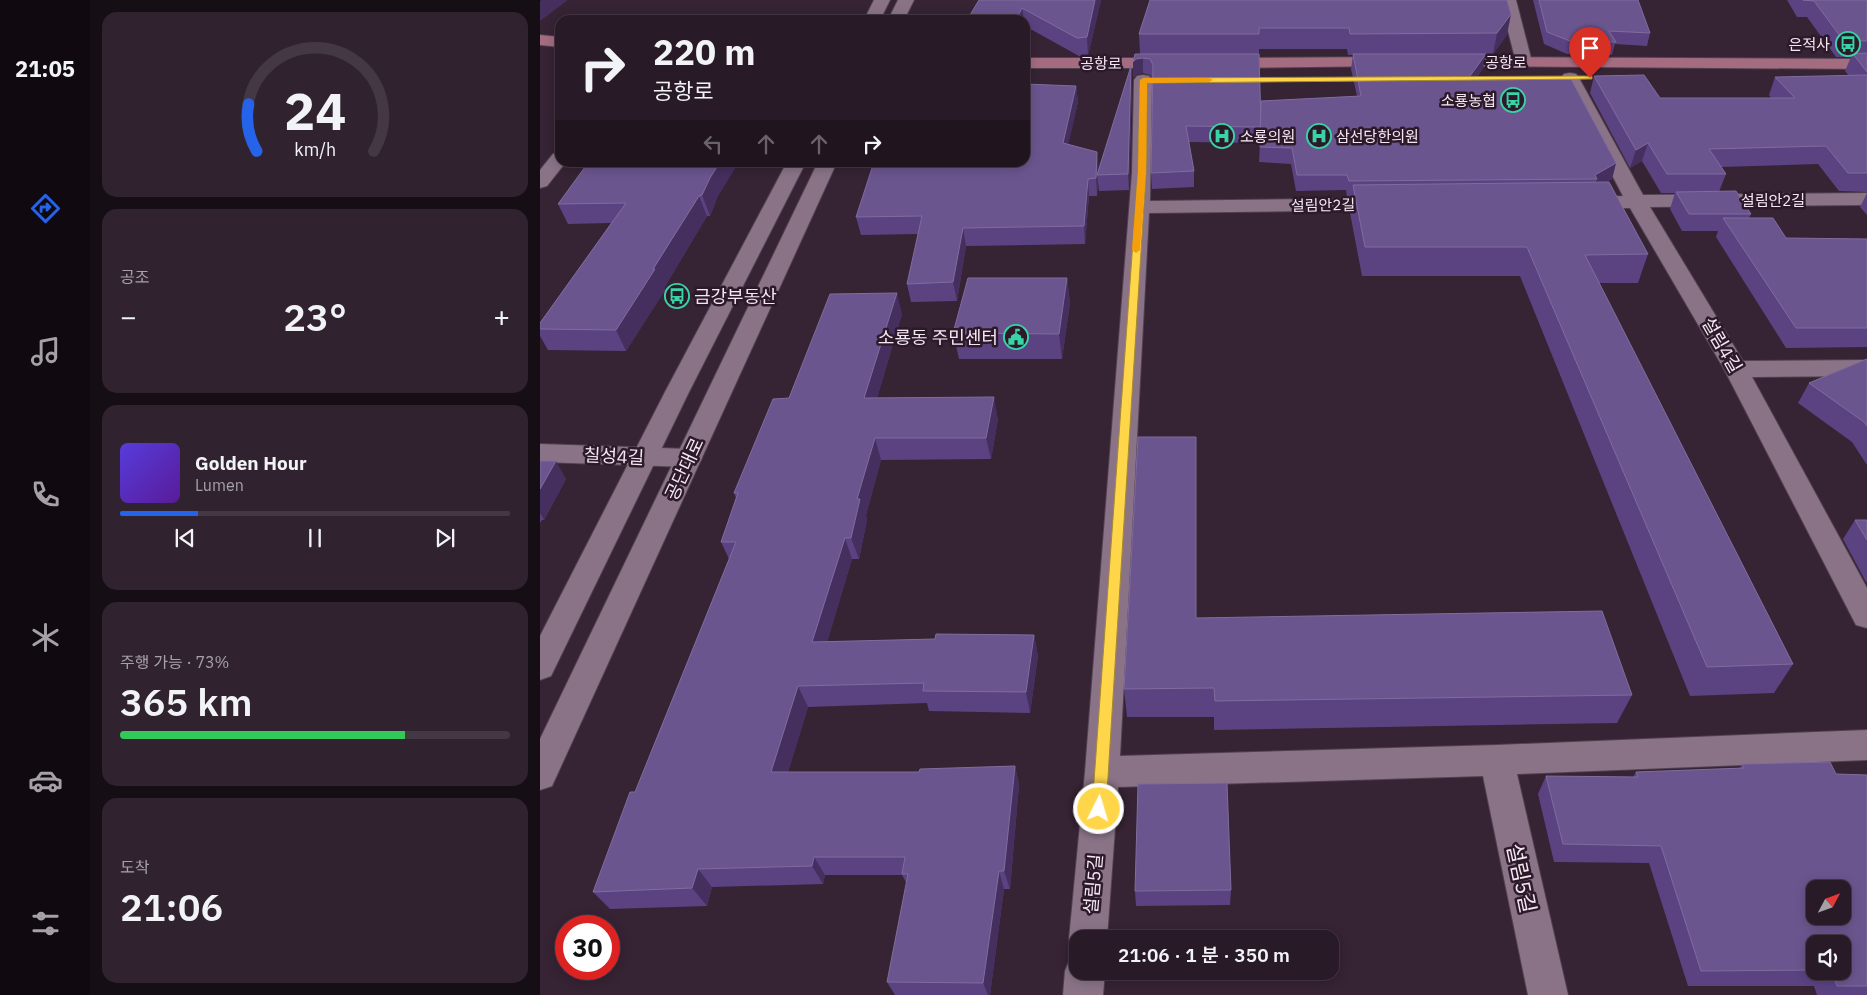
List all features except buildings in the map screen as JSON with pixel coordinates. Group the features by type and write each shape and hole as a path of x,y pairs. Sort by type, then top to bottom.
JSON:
{"main road":[{"path":"540,40 555,42"},
{"path":"1204,63 1404,62"},
{"name":"공항로","path":"1434,62 1867,64"},
{"name":"공항로","path":"1030,63 1184,63"},
{"name":"공항로","path":"1451,78 1867,79"}],"street":[{"path":"874,15 882,0"},
{"path":"898,15 906,0"},
{"path":"1508,0 1524,62"},
{"name":"설림4길","path":"1570,78 1636,201 1736,369 1866,612"},
{"name":"설림5길","path":"1089,930 1102,772 1142,172 1144,80"},
{"path":"540,154 555,156"},
{"path":"540,182 555,163"},
{"path":"540,667 794,167"},
{"name":"공단대로","path":"540,775 826,167"},
{"name":"설림안2길","path":"1567,202 1867,199"},
{"name":"설림안2길","path":"1139,207 1408,204"},
{"path":"1736,369 1867,368"},
{"name":"칠성4길","path":"540,453 689,458"},
{"path":"1102,772 1497,760 1867,745"},
{"name":"설림5길","path":"1497,760 1548,995"},
{"path":"1083,995 1084,980"}],"slow traffic":[{"path":"1136,250 1142,172 1144,80 1209,80"}],"place":[{"name":"은적사","path":"1848,44"},
{"name":"소룡농협","path":"1513,100"},
{"name":"소룡의원","path":"1222,136"},
{"name":"삼선당한의원","path":"1319,136"},
{"name":"금강부동산","path":"677,296"},
{"name":"소룡동 주민센터","path":"1016,337"}],"route":[{"path":"1099,809 1142,172 1144,80 1590,78"}]}
